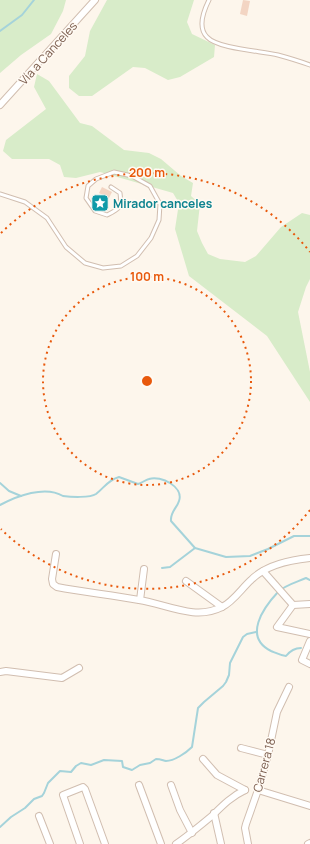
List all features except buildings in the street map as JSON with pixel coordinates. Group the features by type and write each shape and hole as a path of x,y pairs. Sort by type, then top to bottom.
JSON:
{"street":[{"name":"Vía a Canceles","path":"0,105 95,0"},
{"path":"56,554 52,579 53,584 57,587 140,600 172,609 200,613 222,607 252,578 263,571 284,562 310,558"},
{"path":"140,600 144,569"},
{"path":"263,571 293,605"},
{"path":"186,581 222,607"},
{"path":"310,604 293,605 277,626 310,634"},
{"path":"310,641 302,660 310,664"},
{"path":"0,672 62,678 79,668"},
{"name":"Carrera 18","path":"248,844 245,828 246,824 268,755 277,712 289,687"},
{"path":"241,748 268,755"},
{"path":"176,844 192,833 237,793 245,790 217,775 203,758"},
{"path":"140,785 161,844"},
{"path":"171,785 180,810 192,833"},
{"path":"80,844 63,795 83,787 105,844"},
{"path":"258,790 310,806"},
{"path":"214,813 221,844"},
{"path":"39,816 50,844"}],"lane":[{"path":"209,0 202,21 202,29 207,38 216,43 249,51 276,54 310,65"},
{"path":"0,194 25,202 47,218 66,247 85,262 103,268 121,266 137,256 151,238 159,220 160,204 150,186 132,176 114,172 96,179 88,186 86,198 95,211 107,215 118,209 122,202 120,193 111,187"}],"green space":[{"path":"0,0 66,0 63,11 51,34 21,55 0,73"},
{"path":"107,0 194,0 187,22 192,34 215,45 214,57 180,77 168,80 145,68 133,67 92,96 79,96 69,88 69,76 85,56 90,31"},
{"path":"37,74 49,81 80,123 92,126 124,150 149,153 161,159 181,176 193,183 191,196 200,204 197,231 208,254 220,259 245,262 256,256 281,227 302,213 310,215 310,279 298,312 310,372 310,402 267,336 189,276 175,229 179,203 173,193 100,172 76,178 64,177 60,165 49,159 12,159 3,151 6,140 46,109 34,87"}],"waterway":[{"path":"0,31 22,15 34,0"},
{"path":"0,505 23,495 40,492 56,493 71,497 85,497 96,494 109,482 119,477 138,484 154,478 170,483 178,491 180,496 179,501 172,515 171,521 195,548 226,557 250,556 294,536 310,536"},
{"path":"0,483 9,491 21,496"},
{"path":"162,568 170,567 195,548"},
{"path":"301,648 292,650 286,656 271,651 263,645 258,638 258,622 267,606 278,592 306,578 310,580"},
{"path":"0,827 11,817 25,808 34,799 42,796 48,783 60,771 71,772 81,763 91,765 104,760 122,761 123,767 132,770 140,765 150,763 156,759 166,761 173,760 187,752 192,747 198,708 226,682 229,675 230,663 243,637 247,634 256,632"}],"place":[{"name":"Mirador canceles","path":"100,203"}]}
